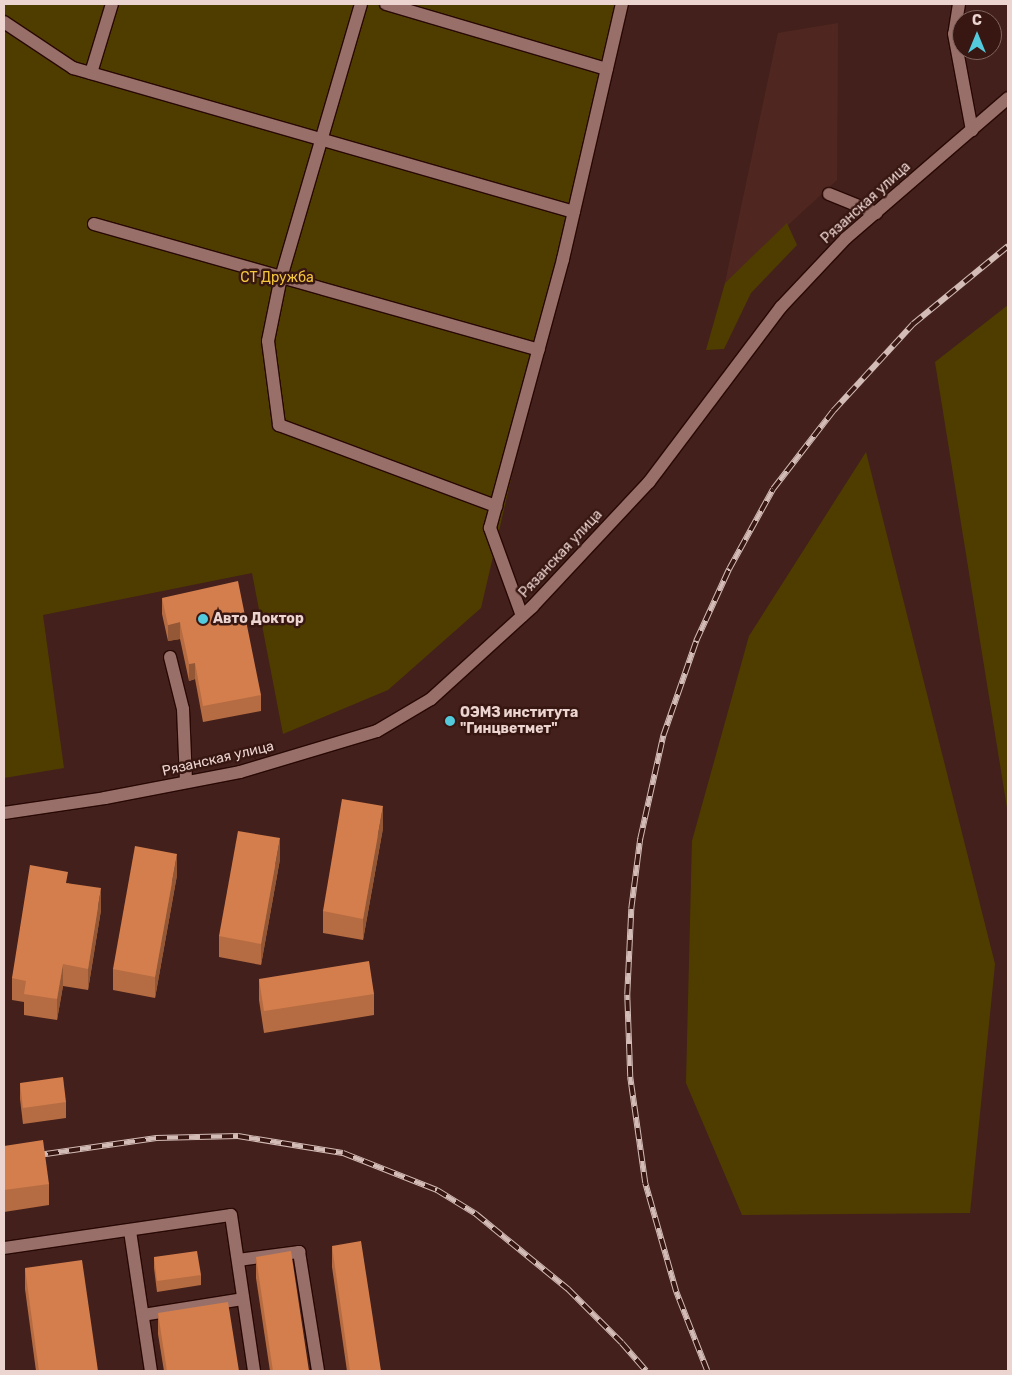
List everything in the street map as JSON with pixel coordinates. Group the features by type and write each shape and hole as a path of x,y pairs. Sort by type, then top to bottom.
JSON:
{"street":[{"path":"90,73 112,4"},
{"path":"361,4 281,277 268,341 279,425 496,506"},
{"path":"386,4 607,69"},
{"path":"522,616 490,528 574,212 622,4"},
{"path":"959,4 954,34 972,130"},
{"path":"4,22 73,68 574,212"},
{"name":"Рязанская улица","path":"4,812 240,772 377,731 431,699 522,616 649,482 781,307 846,238 1008,98"},
{"path":"829,194 876,213"},
{"path":"94,224 538,350"},
{"path":"170,657 183,709 186,782"},
{"path":"4,1248 231,1215 254,1371"},
{"path":"130,1231 151,1371"},
{"path":"238,1260 299,1252 318,1371"},
{"path":"143,1315 243,1299"}],"shaded area":[{"path":"838,23 837,180 725,283 778,33"}],"green space":[{"name":"СТ Дружба","path":"4,4 622,4 481,608 388,690 283,734 252,573 43,615 64,768 4,778"},
{"path":"787,223 797,245 751,293 724,349 706,350 725,283"},
{"path":"1008,305 1008,814 935,362"},
{"path":"866,452 995,964 970,1213 742,1215 686,1083 692,841 749,636"}],"building":[{"path":"238,581 261,695 203,706 195,663 189,664 180,622 168,625 162,598"},
{"path":"342,799 383,806 363,919 323,911"},
{"path":"238,831 280,838 261,944 219,936"},
{"path":"135,846 177,854 155,977 113,969"},
{"path":"30,865 68,872 66,883 101,888 88,969 63,964 57,999 24,994 26,981 12,978"},
{"path":"369,961 374,994 264,1011 259,979"},
{"path":"63,1077 66,1102 23,1108 20,1083"},
{"path":"43,1140 49,1184 4,1190 4,1146"},
{"path":"361,1241 381,1371 350,1371 332,1246"},
{"path":"197,1251 201,1275 157,1281 154,1257"},
{"path":"291,1251 309,1371 273,1371 256,1257"},
{"path":"82,1260 98,1371 39,1371 25,1268"},
{"path":"228,1302 239,1371 167,1371 158,1313"}],"railway":[{"path":"707,1371 676,1292 645,1183 630,1077 627,995 631,909 640,839 663,736 696,641 729,569 773,489 833,411 913,324 1008,246"},
{"path":"4,1160 156,1138 238,1136 343,1153 437,1190 476,1214 568,1289 622,1343 646,1371"}],"place":[{"name":"Авто Доктор","path":"203,619"},
{"name":"ОЭМЗ института \"Гинцветмет\"","path":"450,721"}]}
